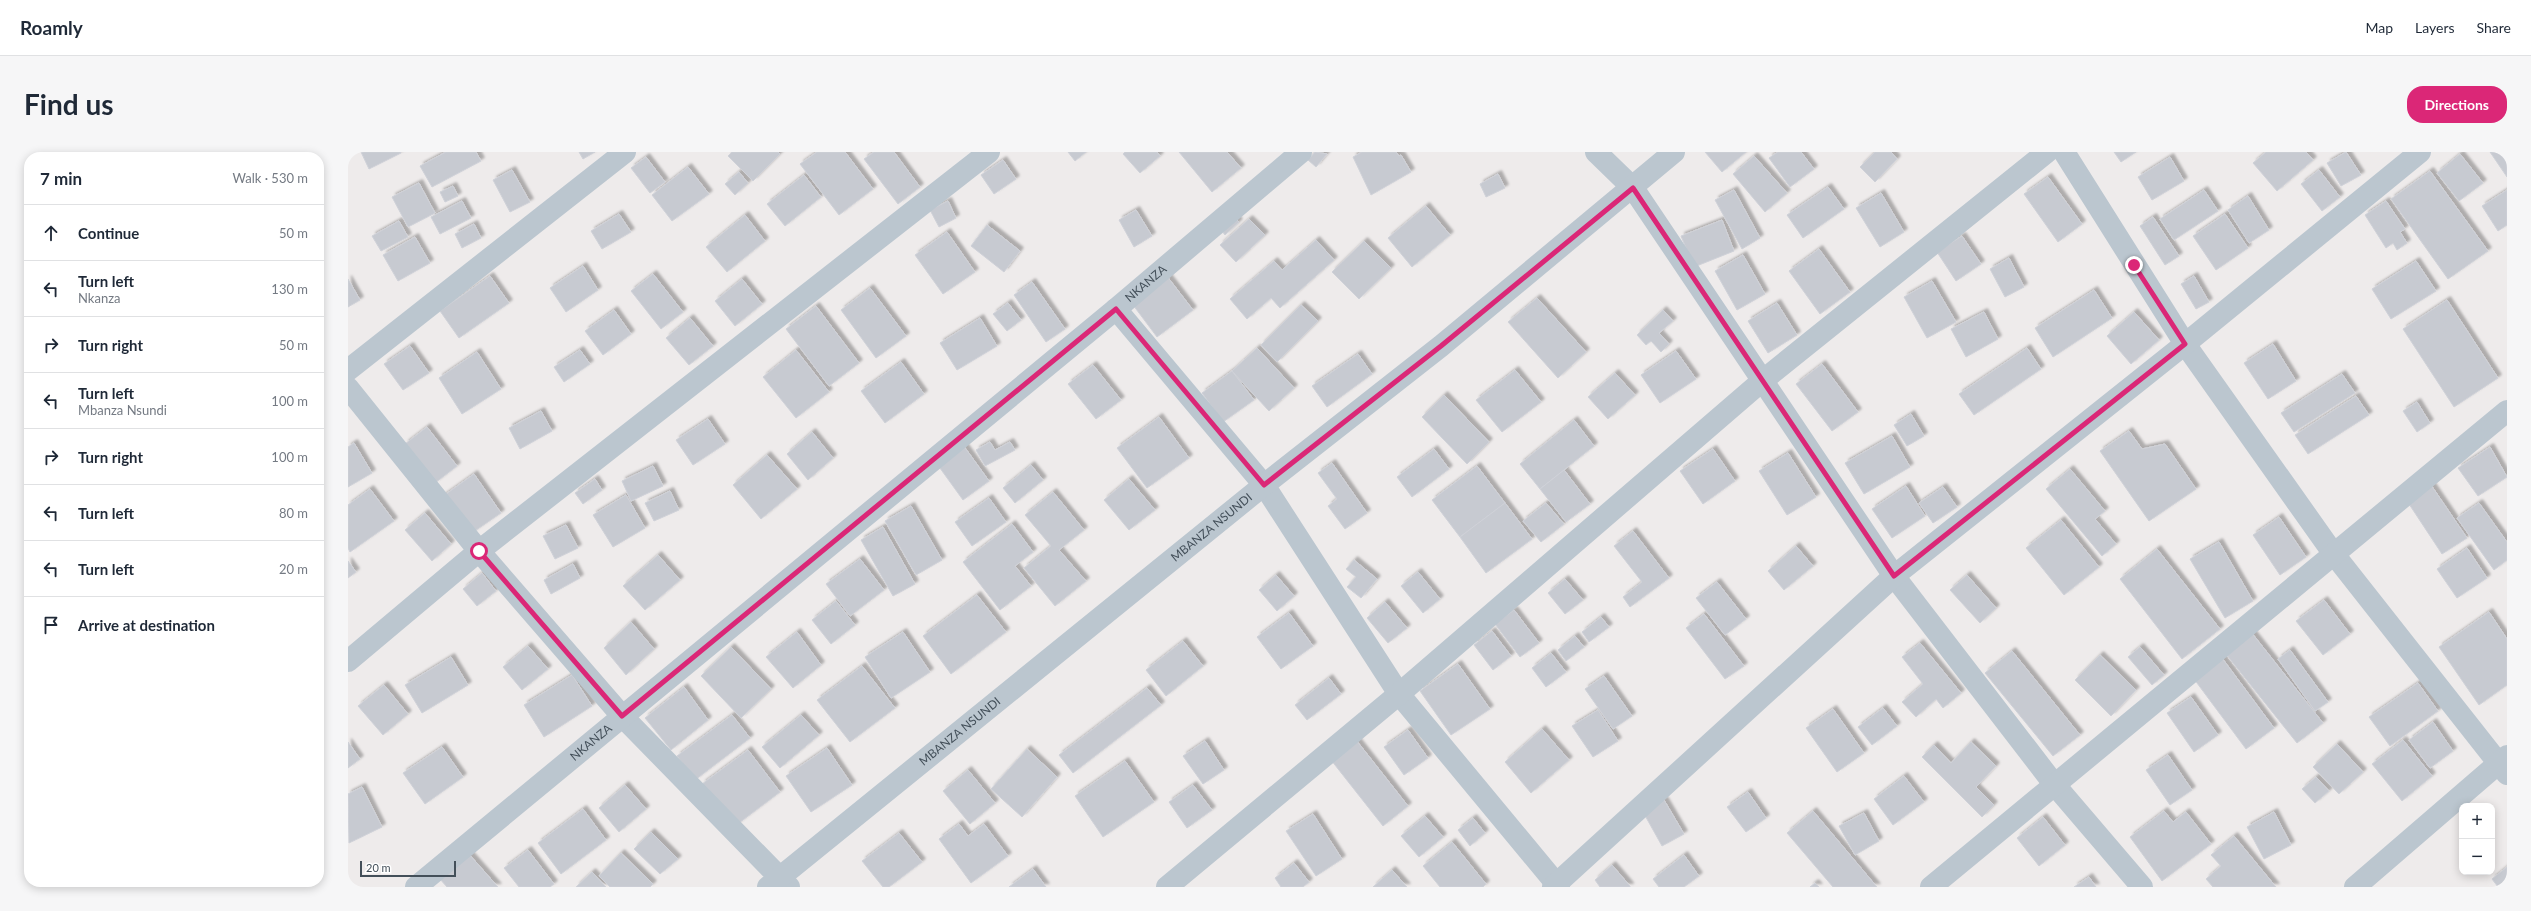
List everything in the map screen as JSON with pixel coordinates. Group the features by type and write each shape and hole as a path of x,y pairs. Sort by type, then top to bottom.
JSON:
{"street":[{"path":"348,370 625,152"},
{"path":"348,661 479,551 989,152"},
{"name":"NKANZA","path":"416,887 1116,309 1301,152"},
{"path":"1596,152 1633,188 1894,576 2054,784 2142,887"},
{"name":"MBANZA NSUNDI","path":"779,884 1264,485 1441,346 1633,188 1674,152"},
{"path":"1167,887 1399,694 1762,381 2047,152"},
{"path":"2064,152 2185,344 2333,553 2504,764 2355,887"},
{"path":"1116,309 1264,485 1399,694 1556,886 1894,576 2185,344 2420,152"},
{"path":"348,388 479,551 622,716 779,884"},
{"path":"1931,887 2333,553 2507,411"}],"building":[{"path":"361,152 400,152 401,153 369,169"},
{"path":"446,152 476,152 481,161 432,187 420,166"},
{"path":"579,152 595,152 583,159"},
{"path":"732,152 778,152 780,154 753,181 728,156"},
{"path":"817,152 845,152 873,189 839,215 800,164"},
{"path":"874,152 894,152 920,187 898,204 864,159"},
{"path":"1068,152 1086,152 1075,161"},
{"path":"1125,152 1157,152 1160,156 1140,173 1123,154"},
{"path":"1179,152 1227,152 1241,168 1212,192"},
{"path":"1315,152 1327,154 1316,167 1308,160"},
{"path":"1362,152 1396,152 1399,156 1401,155 1411,172 1371,195 1353,157"},
{"path":"1705,152 1746,152 1722,172"},
{"path":"1778,152 1801,152 1814,169 1790,187 1769,158"},
{"path":"1875,152 1891,152 1897,159 1875,182 1860,167"},
{"path":"2114,152 2136,152 2121,162"},
{"path":"2266,152 2306,152 2313,160 2277,191 2253,163"},
{"path":"2346,152 2361,175 2341,186 2327,163"},
{"path":"2490,152 2507,152 2507,177"},
{"path":"2460,154 2483,183 2459,201 2437,173"},
{"path":"1754,156 1787,193 1765,212 1733,174"},
{"path":"646,157 665,182 650,193 631,168"},
{"path":"2170,157 2184,181 2152,200 2138,177"},
{"path":"1003,160 1016,179 994,194 981,175"},
{"path":"688,167 709,194 672,221 652,195"},
{"path":"512,170 530,202 510,212 493,180"},
{"path":"2319,170 2340,197 2322,211 2301,184"},
{"path":"2430,171 2488,251 2448,279 2391,199"},
{"path":"739,172 748,183 735,195 725,184"},
{"path":"1498,174 1505,188 1486,197 1480,184"},
{"path":"804,175 821,197 785,226 767,204"},
{"path":"2048,177 2082,224 2058,242 2024,194"},
{"path":"419,183 435,213 408,227 392,197"},
{"path":"453,186 458,196 445,202 440,192"},
{"path":"1828,187 1844,209 1803,238 1787,215"},
{"path":"1734,190 1760,238 1742,249 1715,200"},
{"path":"2204,190 2218,211 2174,240 2160,219"},
{"path":"2507,190 2507,225 2498,231 2482,206"},
{"path":"1881,193 1904,232 1880,247 1856,208"},
{"path":"2248,196 2269,230 2249,243 2228,210"},
{"path":"462,201 471,218 440,234 431,217"},
{"path":"948,201 956,218 939,227 930,210"},
{"path":"2386,201 2405,229 2400,232 2407,243 2397,250 2393,243 2386,248 2365,215"},
{"path":"1426,206 1450,235 1412,267 1388,238"},
{"path":"1136,210 1152,236 1134,247 1119,220"},
{"path":"619,214 631,232 602,249 591,231"},
{"path":"2225,214 2248,248 2216,270 2193,236"},
{"path":"745,215 765,241 727,272 706,247"},
{"path":"1232,215 1239,222 1225,235 1219,227"},
{"path":"2153,217 2179,256 2165,265 2140,226"},
{"path":"1249,219 1265,235 1236,262 1220,245"},
{"path":"1722,220 1734,251 1694,267 1681,236"},
{"path":"399,221 408,237 381,251 372,236"},
{"path":"474,224 481,238 462,248 455,234"},
{"path":"987,225 1020,251 1004,272 971,246"},
{"path":"947,232 975,272 943,294 915,255"},
{"path":"1962,236 1981,264 1956,281 1937,252"},
{"path":"415,237 430,263 398,281 383,255"},
{"path":"1316,240 1334,260 1280,308 1271,298 1247,319 1230,299 1274,261 1282,270"},
{"path":"1364,241 1391,268 1359,299 1332,272"},
{"path":"1819,249 1850,292 1820,314 1789,271"},
{"path":"1743,255 1765,294 1737,310 1715,271"},
{"path":"2009,258 2024,287 2005,297 1990,269"},
{"path":"2416,261 2436,291 2391,319 2372,289"},
{"path":"583,266 598,290 566,312 550,288"},
{"path":"653,274 683,312 661,329 631,291"},
{"path":"1166,275 1193,310 1157,337 1130,301"},
{"path":"490,276 509,303 459,338 440,311"},
{"path":"2194,276 2209,302 2196,309 2181,284"},
{"path":"348,279 360,300 348,307"},
{"path":"742,279 762,304 735,326 715,301"},
{"path":"1932,281 1956,322 1927,338 1904,297"},
{"path":"1032,282 1065,329 1046,342 1014,295"},
{"path":"870,288 906,336 876,358 841,310"},
{"path":"2094,290 2112,318 2053,357 2035,328"},
{"path":"1537,298 1586,352 1558,378 1508,322"},
{"path":"2447,300 2498,378 2454,407 2403,329"},
{"path":"1008,303 1021,320 1007,331 993,314"},
{"path":"1777,303 1797,335 1768,353 1748,321"},
{"path":"1301,305 1318,321 1277,362 1261,345"},
{"path":"816,306 859,363 829,386 786,329"},
{"path":"614,310 631,334 603,355 585,331"},
{"path":"1663,310 1673,321 1659,333 1669,344 1661,352 1651,341 1646,345 1637,335"},
{"path":"1984,312 1998,339 1966,357 1951,329"},
{"path":"2134,312 2159,340 2131,364 2107,336"},
{"path":"690,318 713,346 689,365 666,338"},
{"path":"980,318 997,346 957,370 940,343"},
{"path":"2273,344 2296,381 2268,399 2244,363"},
{"path":"410,346 429,373 403,390 384,364"},
{"path":"1257,348 1294,388 1269,411 1232,371"},
{"path":"2027,348 2041,369 1974,415 1959,394"},
{"path":"580,350 590,364 564,382 554,367"},
{"path":"796,350 829,392 796,418 763,377"},
{"path":"1676,351 1696,379 1660,403 1641,375"},
{"path":"477,352 501,389 462,414 439,378"},
{"path":"1358,354 1372,374 1327,407 1312,386"},
{"path":"901,362 924,394 885,423 861,391"},
{"path":"1822,364 1858,412 1832,431 1796,384"},
{"path":"1093,365 1121,400 1096,419 1068,384"},
{"path":"1515,370 1541,402 1502,432 1476,400"},
{"path":"1232,371 1254,400 1223,422 1202,393"},
{"path":"1615,373 1635,395 1608,419 1588,397"},
{"path":"2342,374 2355,393 2294,432 2281,413"},
{"path":"1444,395 1489,442 1467,464 1422,417"},
{"path":"2356,396 2369,415 2308,454 2295,435"},
{"path":"2417,402 2430,423 2417,432 2403,411"},
{"path":"541,411 552,431 520,449 509,428"},
{"path":"1911,414 1924,436 1907,446 1894,425"},
{"path":"1159,417 1189,458 1147,488 1117,448"},
{"path":"708,419 725,444 693,465 676,440"},
{"path":"1574,420 1594,446 1540,489 1520,464"},
{"path":"427,427 457,466 435,483 405,444"},
{"path":"2129,431 2142,449 2165,444 2196,489 2149,521 2100,451"},
{"path":"812,432 833,458 808,480 787,454"},
{"path":"1892,436 1910,467 1864,494 1845,463"},
{"path":"990,442 995,450 1010,442 1015,450 985,466 976,450"},
{"path":"354,443 372,473 348,487 348,447"},
{"path":"963,445 989,481 963,500 937,464"},
{"path":"2490,447 2507,477 2478,496 2458,468"},
{"path":"1434,449 1449,469 1412,497 1397,477"},
{"path":"1713,449 1735,481 1703,504 1680,471"},
{"path":"1788,453 1816,497 1787,515 1759,471"},
{"path":"767,455 797,489 761,519 733,485"},
{"path":"1332,463 1367,513 1345,529 1328,506 1337,499 1318,473"},
{"path":"1031,465 1043,480 1015,503 1003,488"},
{"path":"653,466 663,486 631,501 622,481"},
{"path":"1477,466 1505,503 1460,537 1432,500"},
{"path":"2070,469 2105,511 2095,519 2116,544 2102,556 2046,489"},
{"path":"1564,470 1590,504 1566,522 1540,489"},
{"path":"474,474 501,513 469,535 442,497"},
{"path":"595,479 602,490 583,504 575,493"},
{"path":"1129,479 1155,510 1129,530 1104,500"},
{"path":"2431,485 2467,538 2442,554 2407,501"},
{"path":"1906,486 1925,516 1892,538 1872,509"},
{"path":"1943,487 1957,507 1933,523 1919,503"},
{"path":"370,489 394,521 350,552 348,548 348,505"},
{"path":"670,491 679,510 654,521 645,503"},
{"path":"1053,492 1084,530 1059,550 1086,581 1055,606 1024,568 1051,546 1025,515"},
{"path":"626,495 645,528 613,547 593,515"},
{"path":"989,498 1006,522 972,546 955,522"},
{"path":"1505,503 1532,539 1486,573 1460,537"},
{"path":"1546,503 1564,524 1541,542 1523,521"},
{"path":"2479,503 2507,542 2507,560 2494,570 2457,518"},
{"path":"911,506 942,560 916,575 885,521"},
{"path":"425,513 451,544 432,561 405,530"},
{"path":"2279,517 2306,557 2280,575 2253,535"},
{"path":"2061,520 2099,567 2064,595 2026,548"},
{"path":"1012,524 1033,552 1015,566 1031,586 1000,610 963,562"},
{"path":"566,525 578,548 555,559 543,536"},
{"path":"883,527 915,584 893,596 861,540"},
{"path":"1633,531 1669,578 1630,607 1623,597 1642,582 1614,546"},
{"path":"2219,542 2253,601 2225,618 2190,559"},
{"path":"1796,546 1813,566 1784,590 1768,571"},
{"path":"2467,548 2487,578 2457,598 2437,569"},
{"path":"2157,549 2220,629 2182,659 2120,579"},
{"path":"658,555 680,580 645,610 623,586"},
{"path":"860,559 884,590 850,616 826,584"},
{"path":"1354,560 1377,579 1361,598 1347,587 1356,577 1346,569"},
{"path":"348,561 356,572 348,578"},
{"path":"573,564 580,578 551,594 544,580"},
{"path":"1418,572 1440,599 1423,613 1401,586"},
{"path":"482,573 496,591 477,606 463,589"},
{"path":"1276,575 1294,596 1277,611 1259,590"},
{"path":"1967,575 1996,608 1980,623 1950,590"},
{"path":"1565,579 1583,600 1565,614 1548,593"},
{"path":"1717,582 1746,619 1725,635 1696,598"},
{"path":"977,595 1006,632 951,674 923,636"},
{"path":"2324,600 2350,634 2323,655 2296,621"},
{"path":"836,601 855,625 831,644 812,620"},
{"path":"1385,602 1407,628 1388,643 1367,618"},
{"path":"1514,610 1539,643 1520,657 1495,624"},
{"path":"2489,612 2507,639 2507,685 2479,705 2439,647"},
{"path":"1289,613 1313,646 1281,669 1257,637"},
{"path":"1704,614 1744,666 1725,679 1686,628"},
{"path":"1601,617 1609,627 1589,642 1582,632"},
{"path":"631,622 654,649 626,675 604,648"},
{"path":"1492,631 1511,656 1493,670 1474,645"},
{"path":"797,632 821,665 793,688 766,657"},
{"path":"903,632 930,672 891,698 865,657"},
{"path":"2251,632 2323,723 2297,743 2225,653"},
{"path":"1575,636 1584,647 1566,661 1558,650"},
{"path":"1183,641 1203,666 1166,696 1146,670"},
{"path":"1920,643 1961,693 1943,708 1936,699 1916,717 1902,702 1923,684 1902,657"},
{"path":"528,646 548,669 522,690 503,667"},
{"path":"731,647 771,689 741,718 701,676"},
{"path":"2140,647 2164,675 2152,685 2128,657"},
{"path":"2290,650 2328,702 2315,711 2278,659"},
{"path":"2012,651 2080,735 2053,756 1985,673"},
{"path":"1551,653 1566,672 1546,687 1532,668"},
{"path":"2100,655 2136,690 2111,716 2075,680"},
{"path":"451,657 468,685 422,713 405,685"},
{"path":"2222,658 2274,728 2246,749 2194,679"},
{"path":"1458,664 1490,709 1451,735 1420,691"},
{"path":"862,666 895,708 850,742 817,700"},
{"path":"572,675 592,706 544,737 524,705"},
{"path":"1604,676 1632,716 1613,729 1585,689"},
{"path":"1329,678 1341,694 1307,720 1295,705"},
{"path":"2418,683 2438,711 2390,746 2369,717"},
{"path":"384,685 408,714 383,735 358,706"},
{"path":"684,687 708,720 671,750 645,718"},
{"path":"1147,688 1161,705 1073,773 1059,755"},
{"path":"2191,697 2218,735 2194,752 2167,713"},
{"path":"1883,708 1897,726 1872,745 1858,727"},
{"path":"1833,709 1864,753 1837,772 1806,728"},
{"path":"1598,710 1618,741 1593,757 1572,726"},
{"path":"732,715 750,738 695,780 677,756"},
{"path":"801,715 819,735 780,768 762,747"},
{"path":"2433,722 2453,751 2430,768 2409,740"},
{"path":"1542,729 1569,760 1531,793 1505,762"},
{"path":"1408,730 1428,758 1404,775 1384,747"},
{"path":"1356,740 1408,806 1383,826 1331,760"},
{"path":"2403,740 2432,776 2402,801 2372,764"},
{"path":"1205,741 1224,770 1203,784 1183,756"},
{"path":"348,742 360,759 348,768"},
{"path":"1971,742 1996,766 1976,787 1994,805 1982,817 1922,757 1934,745 1951,763"},
{"path":"2337,744 2363,772 2339,794 2313,767"},
{"path":"442,747 463,777 425,804 403,773"},
{"path":"827,748 852,785 811,812 786,776"},
{"path":"1027,749 1057,777 1022,817 991,789"},
{"path":"748,750 780,792 735,826 702,784"},
{"path":"2168,755 2192,790 2170,805 2146,770"},
{"path":"1125,761 1154,802 1103,837 1075,796"},
{"path":"968,770 995,803 970,824 943,791"},
{"path":"1904,776 1924,802 1893,825 1874,799"},
{"path":"2316,777 2329,791 2315,803 2302,789"},
{"path":"625,785 646,809 619,832 599,808"},
{"path":"1193,785 1212,810 1187,828 1169,802"},
{"path":"362,787 382,827 349,843 348,794"},
{"path":"1748,792 1766,818 1746,832 1727,807"},
{"path":"1664,800 1684,834 1662,846 1643,812"},
{"path":"583,809 606,840 561,874 538,843"},
{"path":"1813,811 1877,887 1833,887 1787,833"},
{"path":"2164,811 2173,822 2186,812 2211,844 2162,881 2130,837"},
{"path":"2274,812 2291,845 2264,859 2247,827"},
{"path":"1864,813 1879,841 1855,855 1839,826"},
{"path":"1313,814 1342,859 1316,876 1286,831"},
{"path":"1425,816 1443,837 1419,857 1401,836"},
{"path":"2043,817 2065,845 2039,866 2017,838"},
{"path":"1473,818 1485,833 1470,846 1458,830"},
{"path":"959,824 968,836 984,824 1008,856 971,883 939,839"},
{"path":"651,832 678,859 660,874 634,849"},
{"path":"899,833 922,862 889,887 883,887 862,861"},
{"path":"2234,836 2276,887 2213,887 2206,879 2221,866 2211,855"},
{"path":"1452,842 1486,884 1483,887 1440,887 1423,866"},
{"path":"528,850 554,884 550,887 519,887 504,868"},
{"path":"468,853 498,887 447,887 439,878"},
{"path":"621,853 653,884 650,887 610,887 599,876"},
{"path":"1684,855 1699,876 1684,887 1659,887 1653,879"},
{"path":"1294,863 1309,882 1303,887 1281,887 1275,878"},
{"path":"1612,865 1630,887 1600,887 1595,880"},
{"path":"2507,867 2507,887 2498,887 2492,879"},
{"path":"1033,869 1046,887 1009,887"},
{"path":"1392,870 1407,887 1373,887"},
{"path":"592,872 606,887 576,887"},
{"path":"2089,877 2096,887 2074,887"},
{"path":"1815,883 1819,887 1810,887"}],"route":[{"path":"479,551 559,640 622,716 916,472 1116,309 1264,485 1441,346 1633,188 1894,576 2185,344 2134,265"}]}
